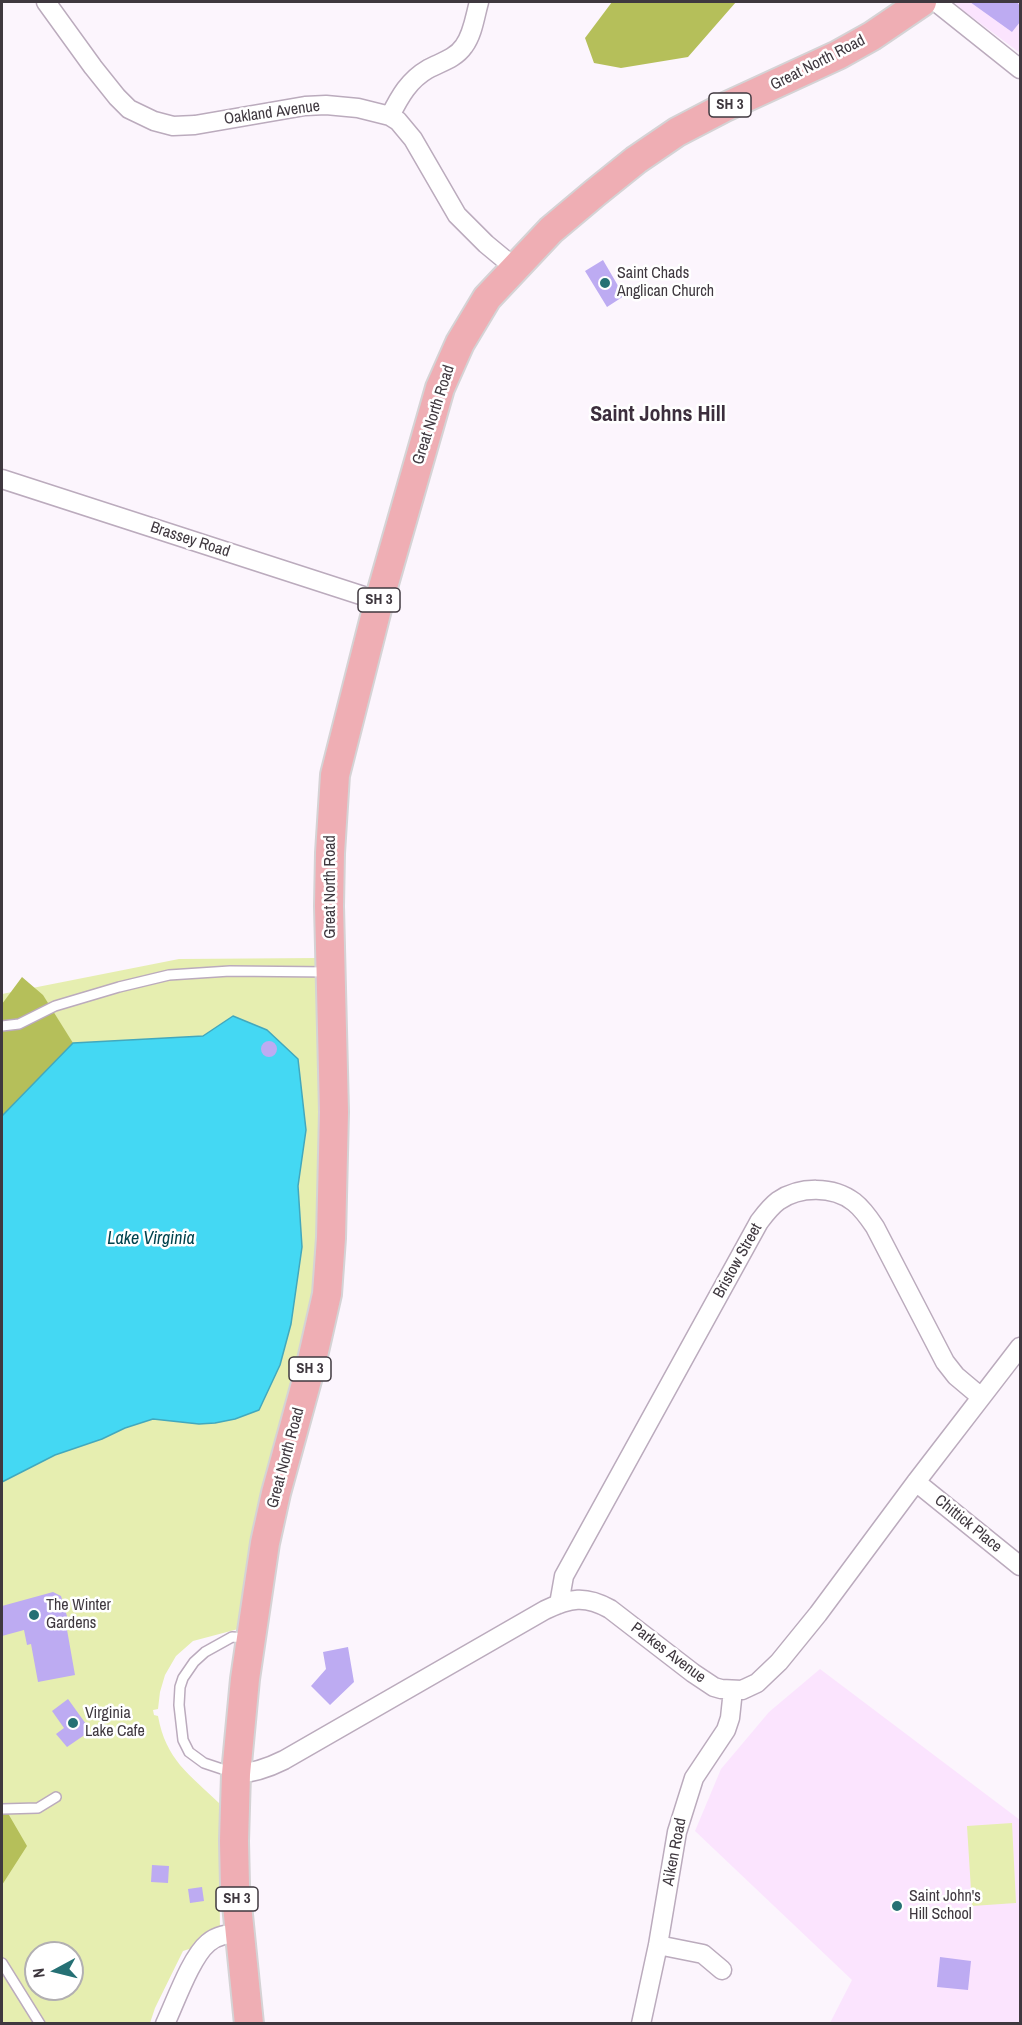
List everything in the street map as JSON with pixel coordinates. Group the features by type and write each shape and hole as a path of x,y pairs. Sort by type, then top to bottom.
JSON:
{"highway":[{"name":"Great North Road","path":"249,2024 239,1933 234,1841 236,1774 250,1638 265,1544 327,1294 331,1238 334,1112 329,906 335,775 379,601 424,441 450,364 471,322 487,298 551,230 636,160 677,132 723,108 838,55 872,36 922,2"}],"street":[{"name":"Oakland Avenue","path":"46,2 93,68 117,97 129,109 154,121 173,126 195,124 305,106 326,105 358,108 390,116"},
{"path":"479,2 469,37 463,47 452,58 427,70 407,85 390,116 398,121 413,139 457,215 486,244 515,268"},
{"path":"936,2 1020,69"},
{"name":"Brassey Road","path":"2,479 379,601"},
{"name":"Bristow Street","path":"559,1604 564,1576 759,1222 779,1200 806,1190 822,1190 839,1193 853,1201 875,1227 945,1362 956,1376 981,1397"},
{"path":"733,1690 742,1690 757,1683 779,1662 818,1614 1020,1347"},
{"name":"Chittick Place","path":"916,1482 1020,1566"},
{"name":"Parkes Avenue","path":"236,1774 250,1773 284,1760 559,1604 585,1599 598,1602 625,1620 706,1683 721,1689 733,1690"},
{"name":"Aiken Road","path":"641,2024 658,1945 677,1832 694,1778 726,1730 730,1718 733,1690"},
{"path":"165,2024 198,1956 207,1944 226,1935 239,1933"},
{"path":"658,1945 703,1954 722,1970"}],"lane":[{"path":"2,1026 20,1024 55,1006 169,975 230,971 331,972"},
{"path":"236,1774 204,1763 189,1752 183,1740 179,1705 180,1687 194,1662 205,1652 232,1637 250,1638"},
{"path":"2,1809 38,1808 56,1797"},
{"path":"2,1963 40,2024"}],"shaded area":[{"path":"954,2 1020,2 1020,53 965,12"},
{"name":"Saint John's Hill School","path":"820,1669 1020,1820 1020,2023 830,2023 852,1980 695,1831 721,1769 769,1712"}],"green space":[{"path":"612,2 736,2 688,57 621,68 594,63 585,38"},
{"path":"318,958 321,1251 293,1398 242,1628 193,1641 176,1656 165,1675 158,1709 153,1710 154,1715 158,1716 167,1744 180,1765 219,1803 220,1939 183,1951 150,2023 2,2023 2,994 179,959"},
{"path":"22,977 43,995 73,1043 2,1116 2,1004"},
{"path":"2,1803 27,1846 2,1885"},
{"path":"1012,1823 1016,1903 972,1906 967,1826"}],"water":[{"name":"Lake Virginia","path":"233,1016 267,1030 298,1059 306,1130 298,1186 302,1247 291,1324 280,1365 259,1410 235,1419 215,1423 199,1424 153,1419 55,1455 2,1482 2,1116 73,1043 203,1036"}],"building":[{"path":"970,2 1017,2 1020,6 1020,22 1012,32"},
{"name":"Saint Chads Anglican Church","path":"603,260 624,296 607,307 585,271"},
{"path":"269,1041 277,1049 269,1057 261,1049"},
{"path":"53,1592 61,1596 69,1623 66,1624 75,1675 38,1682 31,1644 27,1645 24,1630 2,1636 2,1606"},
{"path":"348,1647 354,1682 330,1705 311,1686 326,1669 323,1652"},
{"name":"Virginia Lake Cafe","path":"68,1699 86,1724 84,1731 86,1734 67,1747 56,1734 64,1728 52,1711"},
{"path":"152,1865 169,1866 168,1883 151,1882"},
{"path":"202,1887 204,1901 190,1903 188,1889"},
{"path":"940,1957 971,1961 968,1990 937,1987"}],"place":[{"name":"Saint Chads Anglican Church","path":"605,283"},
{"name":"The Winter Gardens","path":"34,1615"},
{"name":"Virginia Lake Cafe","path":"73,1723"},
{"name":"Saint John's Hill School","path":"897,1906"}],"district":[{"name":"Saint Johns Hill","path":"658,415"}]}
